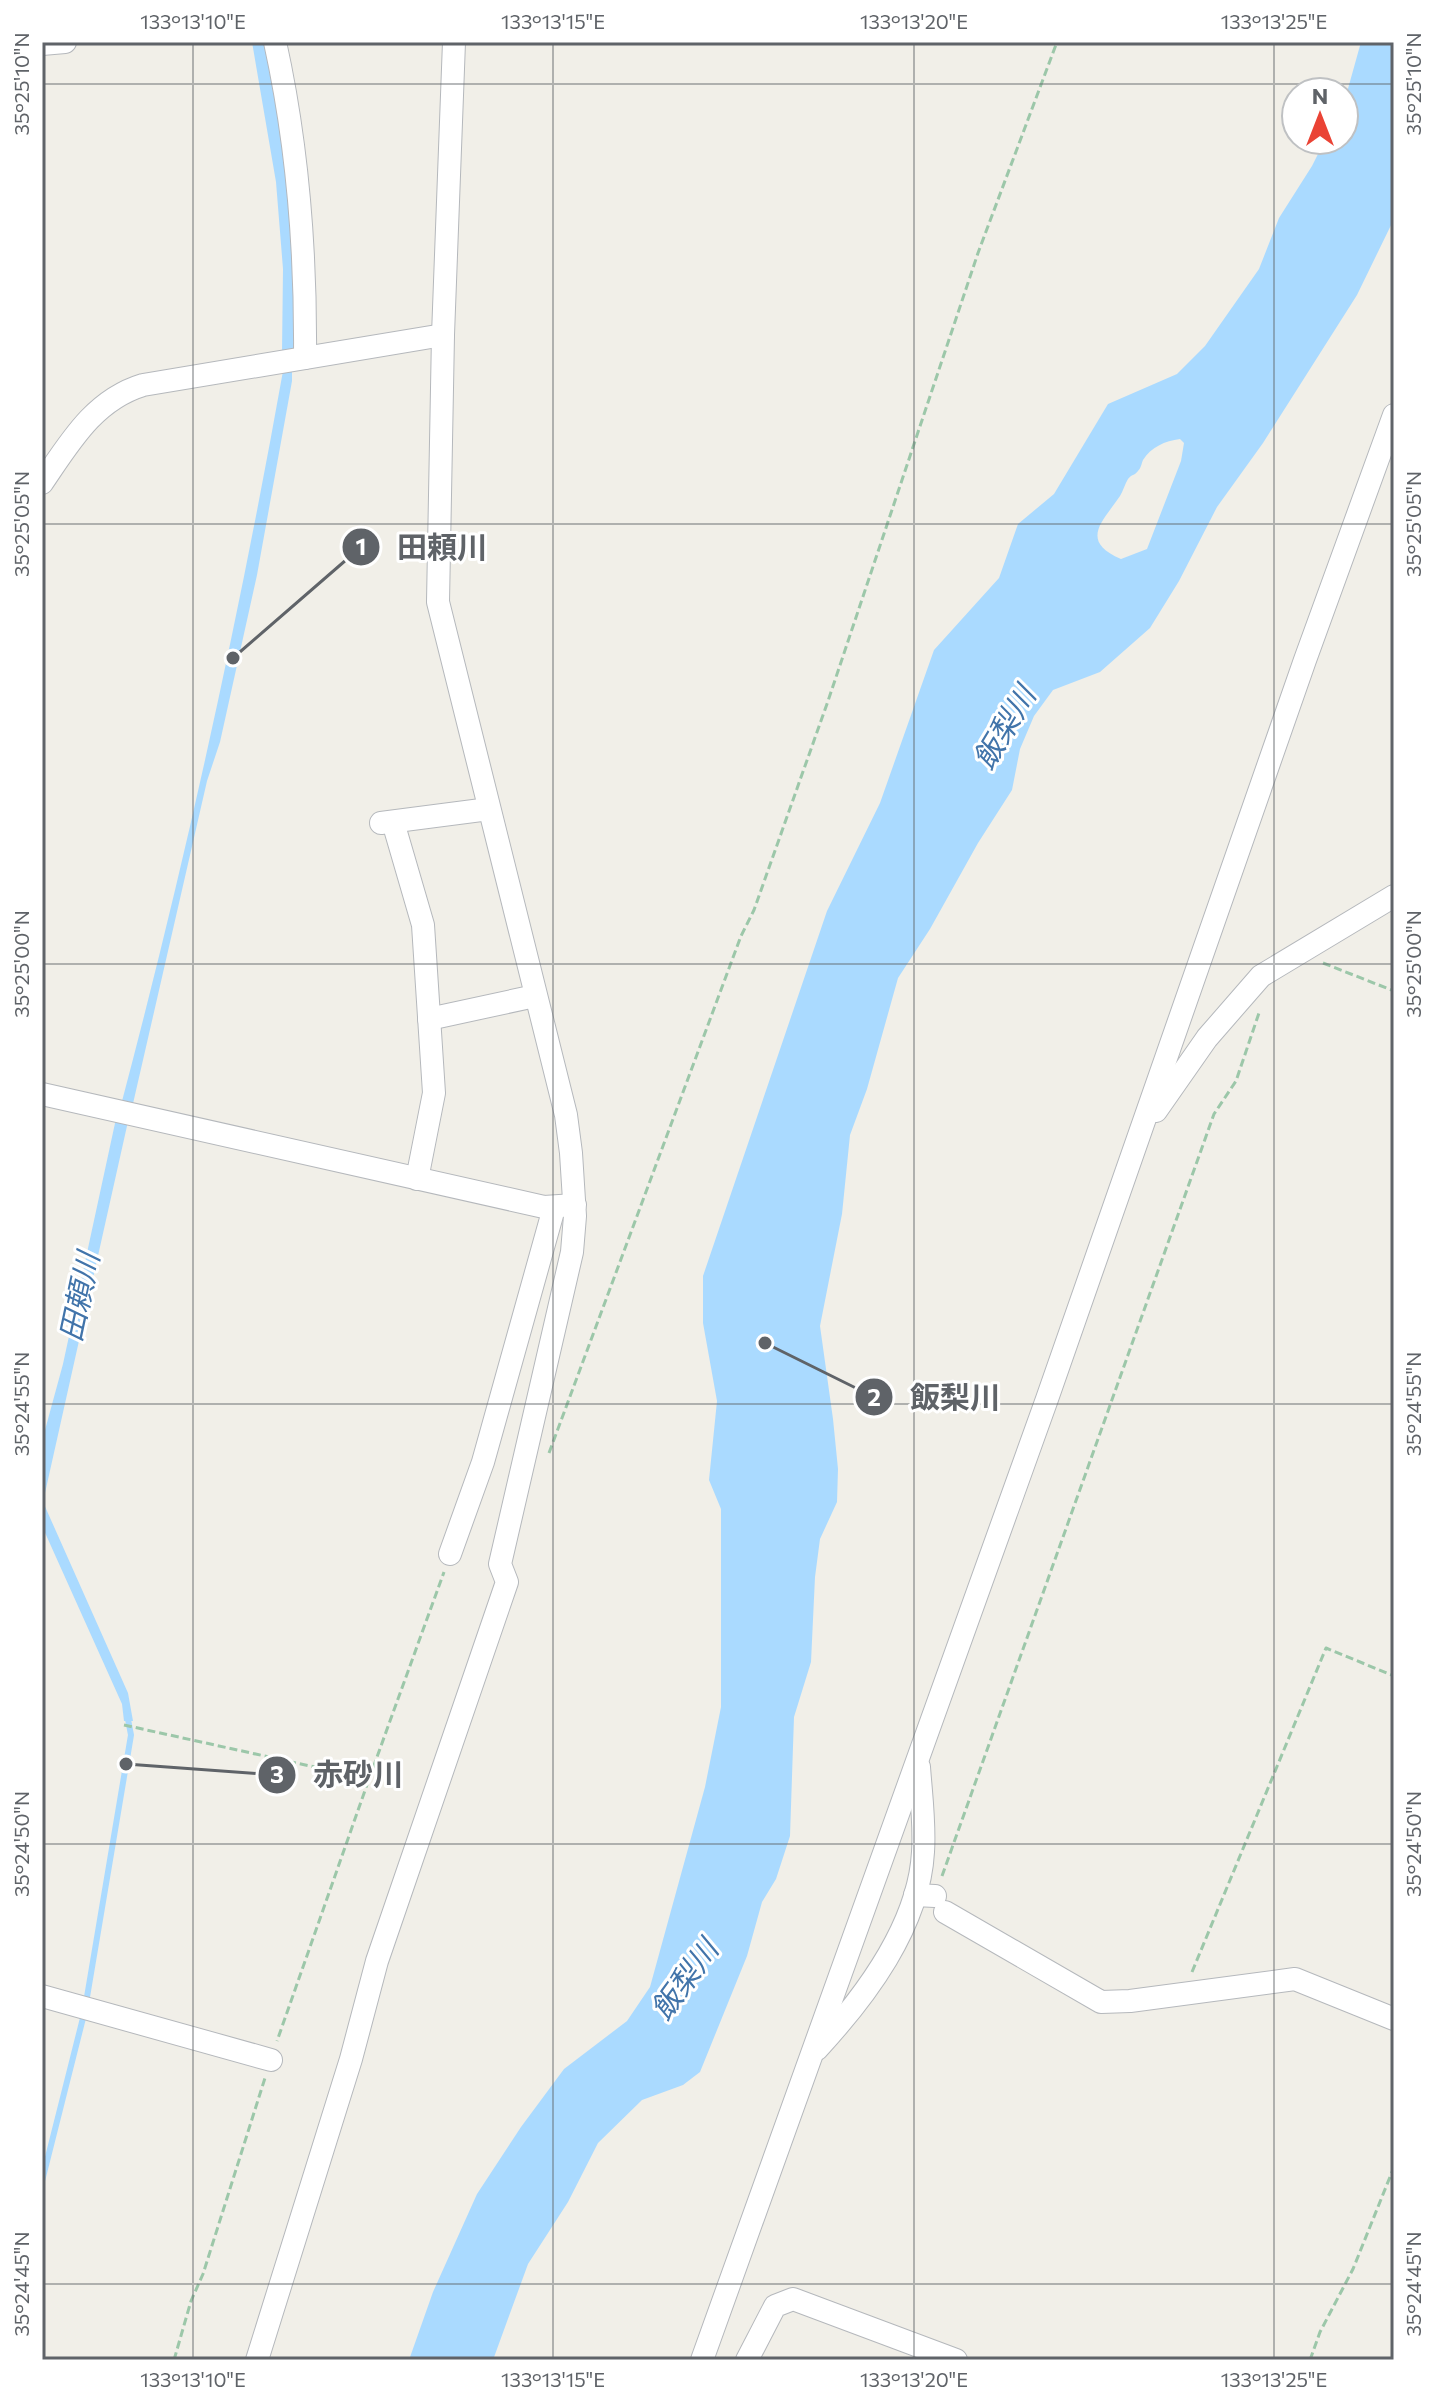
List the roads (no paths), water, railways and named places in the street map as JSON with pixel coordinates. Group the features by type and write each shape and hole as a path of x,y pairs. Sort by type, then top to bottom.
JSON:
{"street":[{"path":"42,44 65,42"},
{"path":"275,42 295,164 304,244 301,359"},
{"path":"450,1554 483,1462 564,1207 566,1115 438,602 443,335 454,42"},
{"path":"42,483 94,412 125,391 143,385 443,335"},
{"path":"702,2360 1047,1399 1394,415"},
{"path":"417,1179 434,1093 421,913 387,822 489,809"},
{"path":"1137,1138 1207,1038 1261,976 1394,896"},
{"path":"429,1019 535,996"},
{"path":"42,1094 417,1179 564,1207"},
{"path":"257,2360 351,2059 377,1961 507,1582 500,1564 569,1271 575,1228 564,1207"},
{"path":"810,2056 844,2020 930,1899 923,1854 918,1757"},
{"path":"930,1899 1094,2000 1109,2003 1295,1979 1394,2019"},
{"path":"42,1996 271,2060"},
{"path":"747,2360 775,2306 793,2299 956,2360"}],"water":[{"path":"252,42 264,42 282,140 294,234 296,350 282,352 283,269 276,182"},
{"path":"1361,42 1394,42 1394,219 1357,295 1263,443 1217,507 1179,581 1150,628 1100,672 1053,690 1034,716 1020,749 1012,790 898,978 867,1089 850,1135 842,1214 820,1326 838,1469 837,1502 820,1539 811,1662 794,1717 790,1836 776,1879 762,1902 747,1956 700,2072 683,2085 642,2100 598,2143 568,2202 528,2264 493,2360 409,2360 433,2292 477,2194 564,2069 627,2021 650,1987 705,1787 721,1707 721,1509 709,1480 717,1401 703,1323 703,1276 827,911 880,803 934,650 999,578 1018,524 1054,494 1108,404 1177,374 1205,346 1259,269 1279,218 1317,156 1360,156 1360,76 1352,76","holes":["1180,439 1184,443 1181,461 1147,549 1121,559 1100,545 1098,530 1102,522 1146,455 1164,443"]},
{"path":"283,371 292,371 292,381 257,575 132,1108 121,1105 210,740"},
{"path":"117,1114 129,1117 43,1502 128,1693 133,1721 124,1721 122,1704 42,1526 42,1441 63,1364"}],"waterway":[{"path":"86,2003 131,1735 127,1714"},
{"path":"42,2181 84,2014"}],"place":[{"name":"田頼川","path":"233,658"},
{"name":"飯梨川","path":"765,1343"},
{"name":"赤砂川","path":"126,1764"}]}
